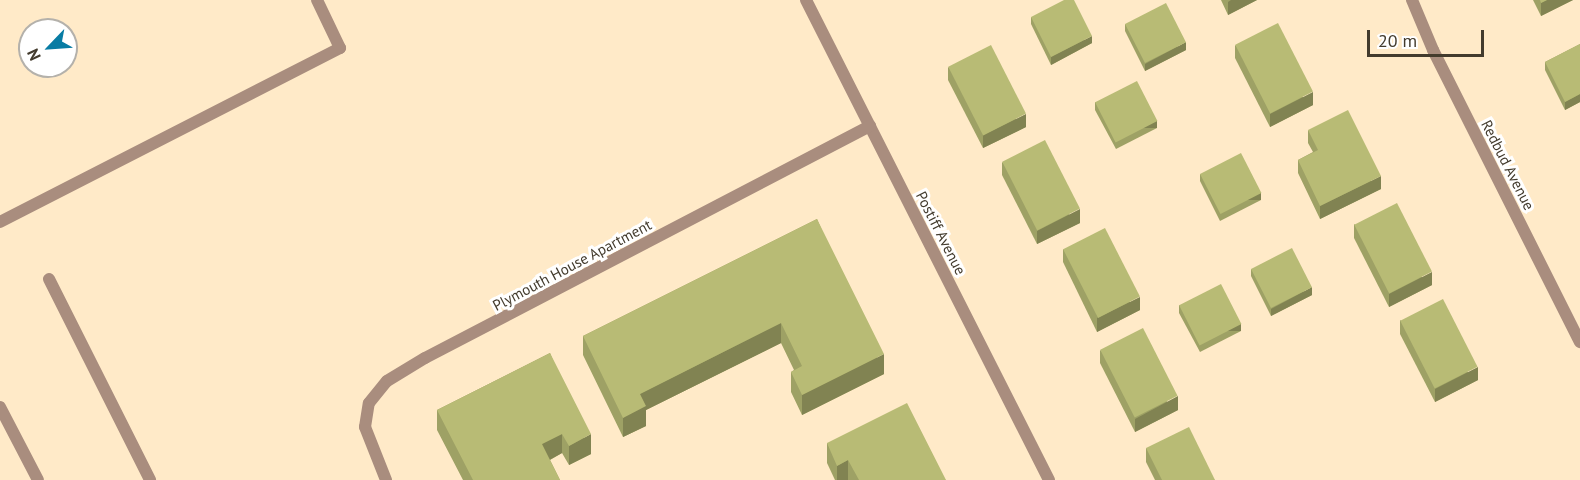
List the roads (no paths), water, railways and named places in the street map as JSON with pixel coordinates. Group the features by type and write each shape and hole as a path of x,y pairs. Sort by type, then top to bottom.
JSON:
{"street":[{"path":"0,222 340,48 317,0"},
{"name":"Postiff Avenue","path":"806,0 1049,480"},
{"name":"Redbud Avenue","path":"1412,0 1433,50 1580,342"},
{"name":"Plymouth House Apartment","path":"386,480 365,427 369,403 387,381 425,358 870,126"},
{"path":"49,279 150,480"},
{"path":"0,407 38,480"}]}
